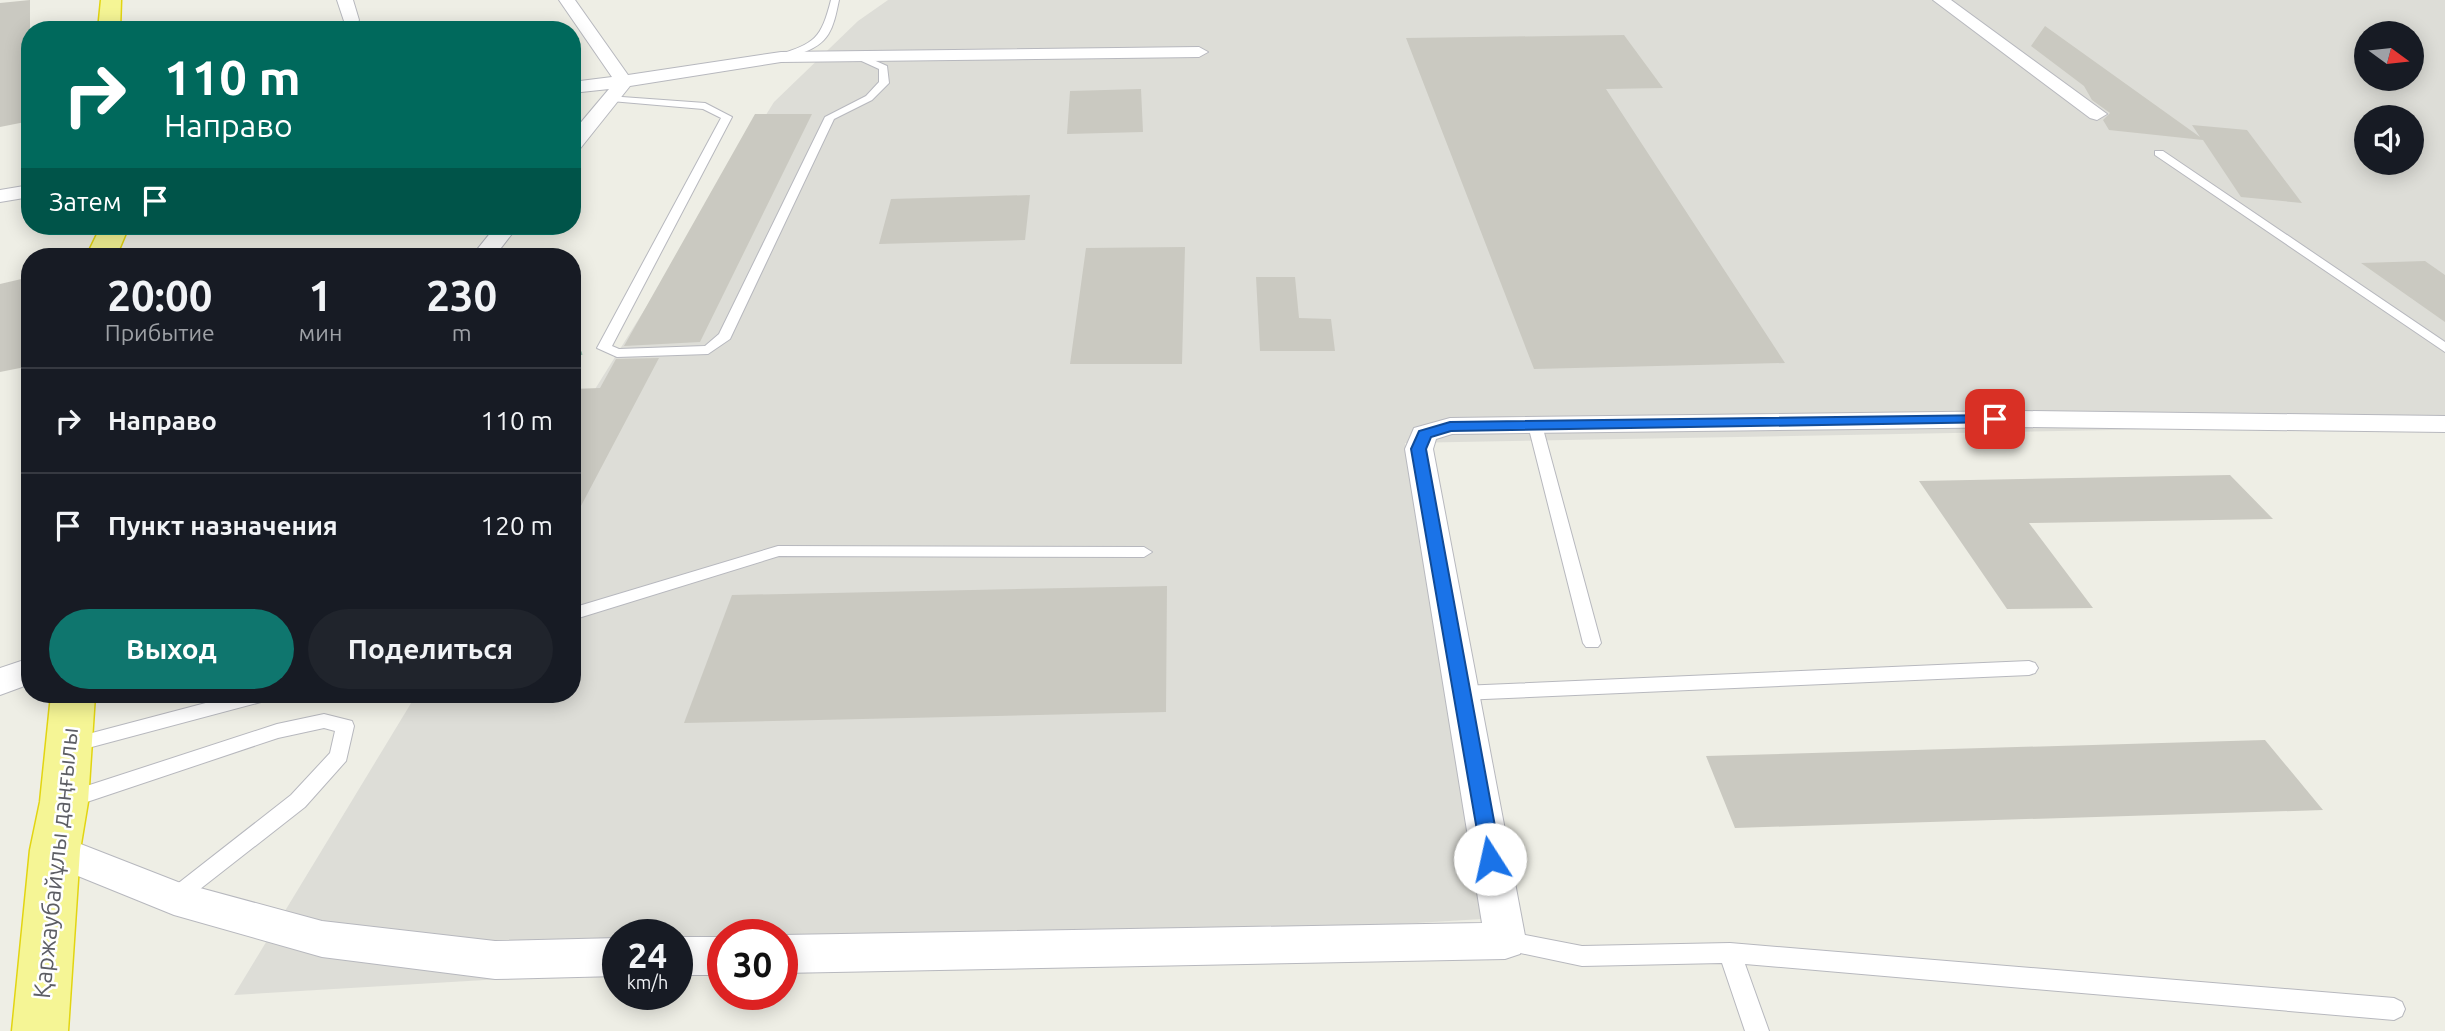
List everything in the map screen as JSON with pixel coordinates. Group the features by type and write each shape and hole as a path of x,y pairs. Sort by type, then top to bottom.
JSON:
{"highway":[{"path":"110,21 111,0"},
{"name":"Қаржаубайұлы даңғылы","path":"40,1031 55,850 64,802 72,703"}],"street":[{"path":"345,0 351,20"},
{"path":"567,0 624,82"},
{"path":"1941,0 2097,114"},
{"path":"581,87 781,57 1199,52"},
{"path":"581,135 624,82"},
{"path":"0,196 21,192"},
{"path":"798,954 1505,941 1419,449 1424,434 1450,426 2022,419 2445,424"},
{"path":"0,682 21,674"},
{"path":"55,850 174,898 322,939 495,960 602,957"}],"lane":[{"path":"781,57 823,40 828,32 835,0"},
{"path":"611,98 705,106 727,117 604,348 617,353 708,350 725,336 830,117 869,98 884,83 884,68 859,56"},
{"path":"2159,153 2445,348"},
{"path":"1535,425 1592,643"},
{"path":"581,611 778,551 1144,552"},
{"path":"1461,693 2029,668"},
{"path":"67,747 231,703"},
{"path":"64,802 277,731 324,721 345,726 339,756 298,801 174,898"},
{"path":"1505,941 1582,956 1730,953 2394,1009"},
{"path":"1730,953 1758,1031"}],"shaded area":[{"path":"888,0 2445,0 2445,424 1405,443 1498,918 798,961 798,919 707,919 707,966 693,967 693,919 602,919 602,973 234,995 411,703 581,703 581,412 774,102 858,21"}],"building":[{"path":"30,0 30,21 21,21 21,123 0,127 0,3"},
{"path":"2045,26 2200,137 2192,125 2247,130 2302,203 2241,197 2203,140 2109,130 2103,120 2110,113 2092,100 2084,86 2031,46"},
{"path":"1624,35 1663,88 1606,89 1785,363 1534,369 1406,38"},
{"path":"1141,89 1143,132 1067,134 1070,91"},
{"path":"755,114 812,114 700,342 624,346"},
{"path":"1030,195 1025,240 879,244 891,199"},
{"path":"1185,247 1182,364 1070,364 1086,248"},
{"path":"2425,261 2445,275 2445,322 2361,263"},
{"path":"1256,277 1295,277 1299,318 1331,319 1335,351 1260,351"},
{"path":"21,279 21,368 0,372 0,284"},
{"path":"659,358 581,506 581,389 600,388 616,359"},
{"path":"2230,475 2273,519 2029,523 2093,608 2007,609 1919,481"},
{"path":"1167,586 1166,712 684,723 732,595"},
{"path":"2265,740 2323,810 1735,828 1706,756"}],"route":[{"path":"1490,859 1419,449 1424,434 1450,426 1995,419"}]}
